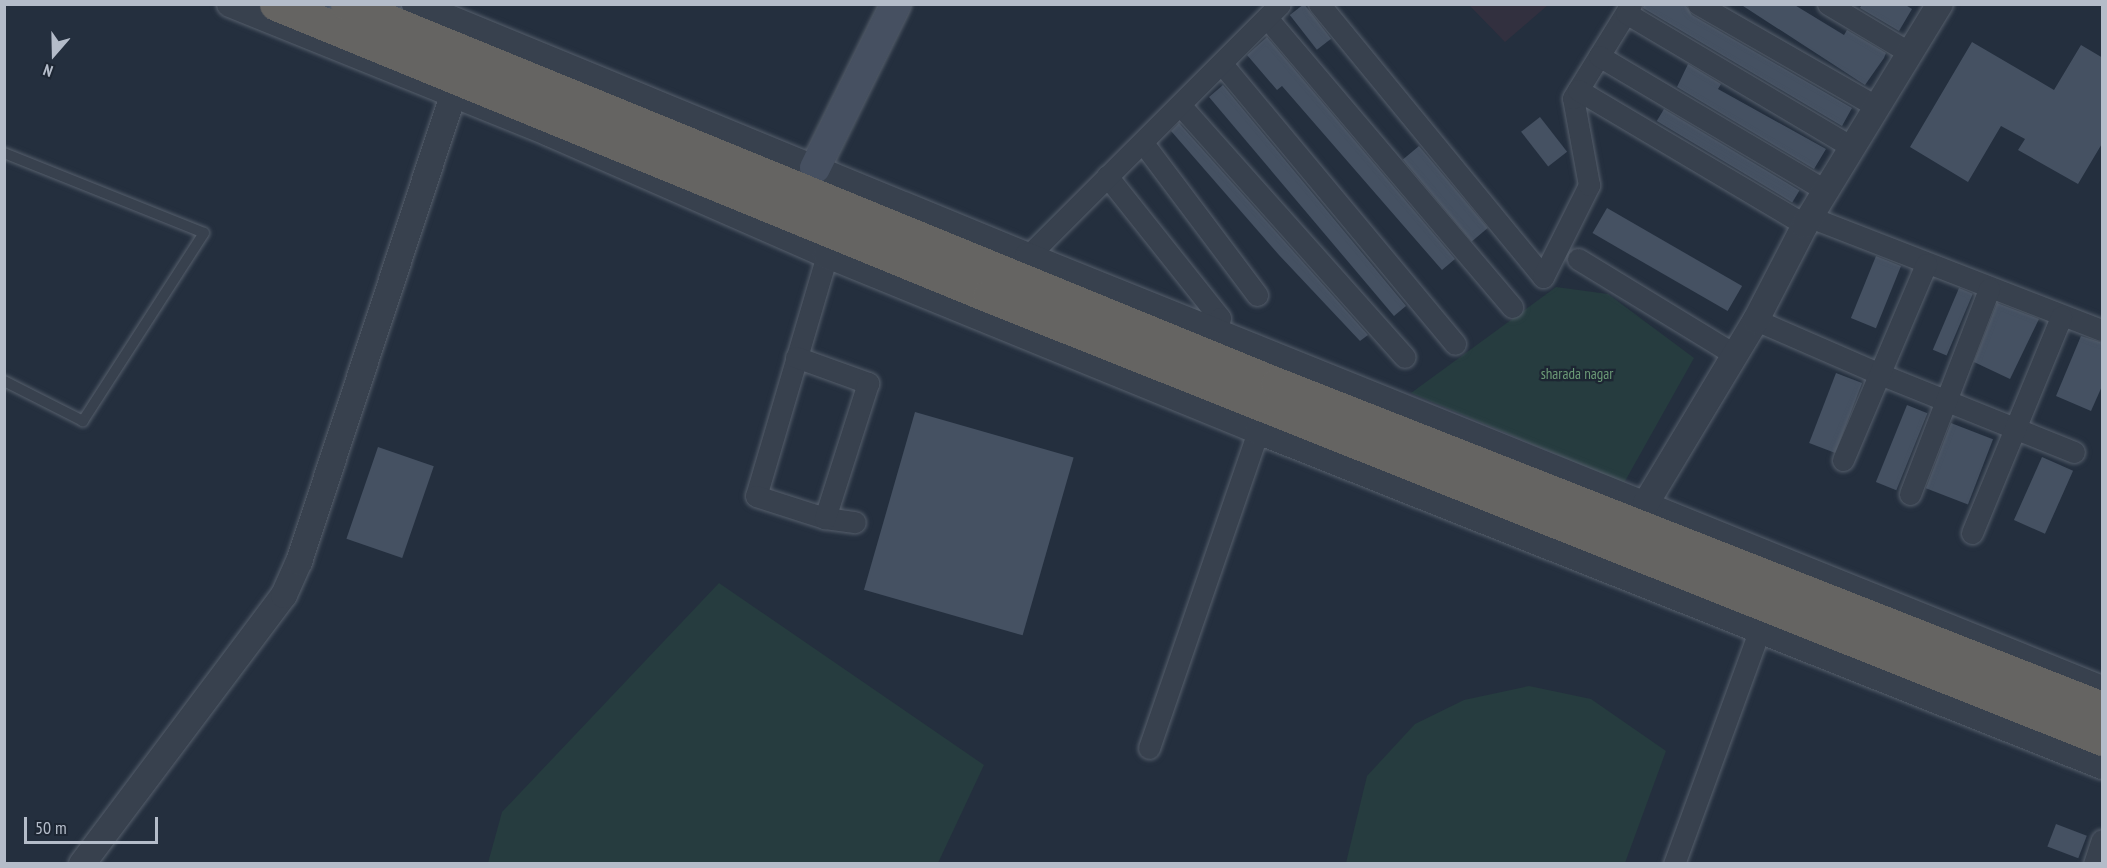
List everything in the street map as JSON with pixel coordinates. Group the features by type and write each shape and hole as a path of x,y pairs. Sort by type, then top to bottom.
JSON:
{"highway":[{"path":"276,4 308,19 378,34 768,190 1823,589 2103,708"},
{"path":"347,4 378,34 455,88 552,126 731,175"},
{"path":"768,190 1262,419 1763,620 2103,739"}],"main road":[{"path":"815,168 896,4"}],"street":[{"path":"230,4 308,19"},
{"path":"415,4 731,175 768,190 827,255 1262,419 1149,748"},
{"path":"1319,4 1543,277 1589,185 1573,98 1628,9 1852,147"},
{"path":"1698,4 1877,107"},
{"path":"1828,4 1910,53"},
{"path":"1646,503 1756,320 1807,221 1940,4"},
{"path":"1028,256 1274,11 1512,307"},
{"path":"1599,56 1826,191"},
{"path":"1222,64 1455,344"},
{"path":"82,864 284,595 303,551 455,88"},
{"path":"1578,90 1807,221 1926,264 2061,317 2103,330"},
{"path":"1181,106 1405,357"},
{"path":"1143,143 1257,296"},
{"path":"768,190 815,168 1028,256 1646,503 1823,589 2103,689"},
{"path":"1107,176 1220,318 1216,330"},
{"path":"827,255 756,496 825,518 855,522"},
{"path":"1578,260 1735,355"},
{"path":"1843,460 1926,264"},
{"path":"1910,494 1989,289"},
{"path":"1972,532 2061,317"},
{"path":"1756,320 1880,374 2074,452"},
{"path":"796,357 868,383 825,518"},
{"path":"1674,864 1763,620 2103,766"},
{"path":"2094,864 2103,840"}],"lane":[{"path":"4,153 204,233 83,421 4,381"}],"shaded area":[{"path":"1469,5 1548,5 1505,42"}],"green space":[{"name":"sharada nagar","path":"1556,287 1608,294 1694,358 1624,483 1411,393"},
{"path":"719,583 984,765 938,863 488,863 502,812"},
{"path":"1529,686 1591,699 1666,751 1625,863 1346,863 1367,776 1415,724 1464,700"}],"building":[{"path":"1304,4 1331,39 1317,50 1290,15"},
{"path":"1644,4 1685,4 1692,15 1852,108 1842,126 1643,8"},
{"path":"1740,4 1793,4 1844,35 1847,30 1886,53 1865,85"},
{"path":"1862,4 1904,4 1912,9 1899,31 1860,8"},
{"path":"1267,37 1455,259 1442,270 1282,86 1277,90 1247,55"},
{"path":"1972,42 2054,90 2081,45 2103,58 2103,142 2078,184 2018,150 2025,139 2001,126 1968,182 1910,147"},
{"path":"1688,64 1721,84 1718,89 1826,149 1814,169 1677,87"},
{"path":"1223,85 1406,306 1394,316 1209,97"},
{"path":"1664,109 1799,190 1792,202 1657,121"},
{"path":"1540,117 1567,152 1548,166 1521,132"},
{"path":"1179,123 1368,335 1360,341 1279,255 1171,131"},
{"path":"1419,146 1488,228 1472,241 1403,159"},
{"path":"1607,208 1742,286 1728,311 1592,233"},
{"path":"1876,256 1901,266 1876,328 1851,318"},
{"path":"1959,288 1973,294 1947,356 1933,350"},
{"path":"1997,303 2039,319 2010,379 1974,362"},
{"path":"2081,336 2103,343 2103,384 2091,411 2056,396"},
{"path":"1836,373 1862,383 1835,453 1809,443"},
{"path":"1907,405 1927,413 1896,490 1876,482"},
{"path":"915,412 1074,457 1023,635 864,590"},
{"path":"1951,423 1993,439 1968,504 1926,488"},
{"path":"378,447 434,466 402,558 346,539"},
{"path":"2042,457 2073,471 2045,534 2014,520"},
{"path":"2056,824 2087,836 2078,858 2047,846"}]}
